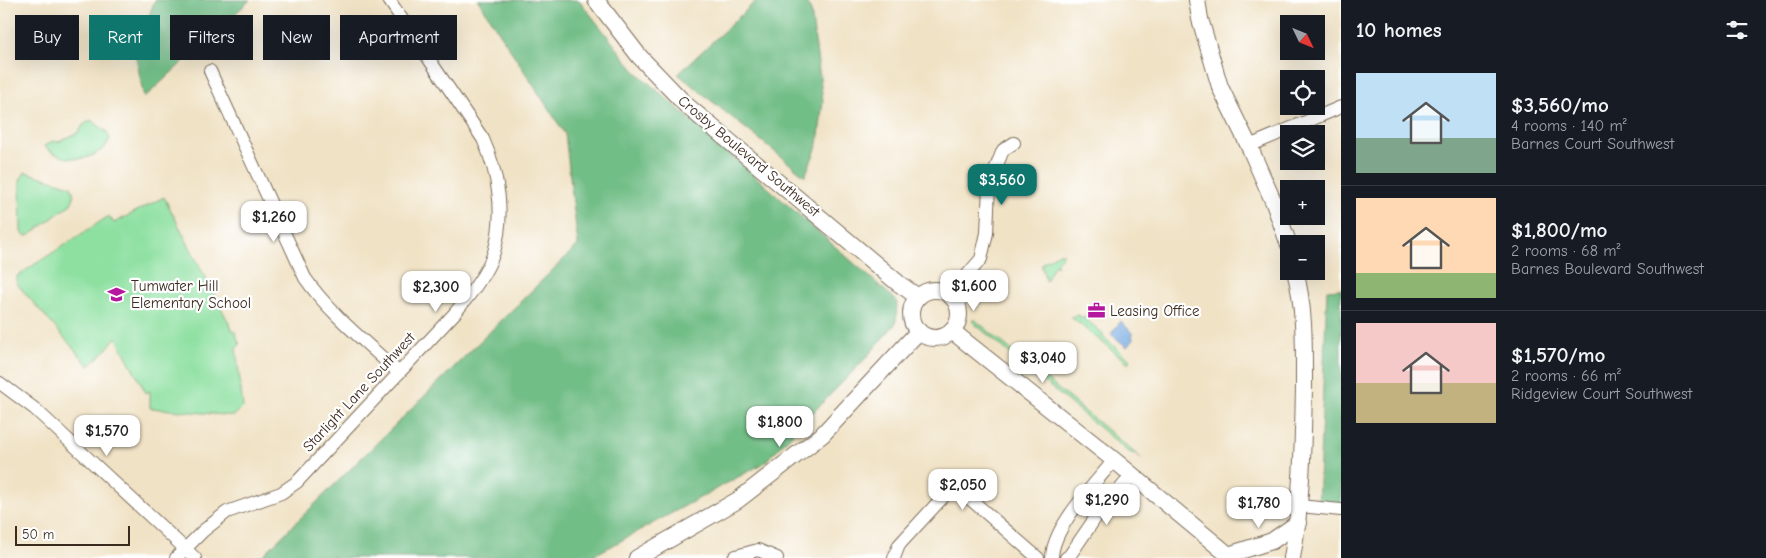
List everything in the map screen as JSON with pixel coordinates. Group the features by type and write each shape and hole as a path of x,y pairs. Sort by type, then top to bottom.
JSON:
{"street":[{"name":"Starlight Lane Southwest","path":"181,553 203,531 227,512 282,493 297,482 454,314 469,296 494,253 501,207 492,159 483,139 390,0"},
{"name":"Crosby Boulevard Southwest","path":"596,0 639,56 686,104 898,283 918,297"},
{"path":"1197,0 1200,19 1220,87 1249,146 1274,203 1285,235"},
{"path":"210,71 305,278 314,292 331,310 399,373"},
{"path":"1249,146 1341,107"},
{"path":"950,295 981,259 987,233 988,185 1003,150 1014,143"},
{"path":"1292,558 1298,523 1304,411 1304,346 1298,280"},
{"path":"930,290 945,292 950,295 956,301 959,316 957,324 952,331 945,336 937,338 929,337 918,331 912,320 911,312 918,297 930,290"},
{"path":"637,558 738,500 822,434 918,331"},
{"path":"952,331 1114,460 1230,556 1272,541 1298,523"},
{"path":"0,383 35,409 181,553 195,558"},
{"path":"1052,558 1052,547 1073,510 1114,460"},
{"path":"1066,558 1096,517 1132,475"},
{"path":"894,558 899,545 954,485 1038,558"},
{"path":"1299,506 1341,510"},
{"path":"734,558 758,550 777,558"}],"green space":[{"path":"155,0 250,0 234,15 170,15 170,60 185,60 144,98 137,60 160,60 160,15 149,15"},
{"path":"478,0 579,0 634,70 897,301 896,323 865,359 764,463 589,558 260,558 578,245 565,134"},
{"path":"757,0 805,0 811,11 823,101 818,144 805,176 678,74"},
{"path":"91,120 107,132 110,139 97,153 80,159 70,158 52,152 44,146 79,132 83,125"},
{"path":"25,172 71,186 74,195 71,204 30,235 26,236 21,232 20,180"},
{"path":"164,197 240,345 236,348 243,407 234,416 150,408 150,391 146,393 116,337 106,350 89,366 17,284 17,276 109,216 114,223"},
{"path":"1059,253 1064,253 1057,262 1057,266 1055,264 1046,281 1042,263"},
{"path":"1341,289 1341,510 1318,507 1327,290"},
{"path":"1079,315 1080,317 1086,317 1085,319 1104,334 1102,336 1130,360 1128,363 1071,317"},
{"path":"974,319 1142,459 1126,450 975,324 972,321"}],"water":[{"path":"1121,321 1132,333 1133,340 1127,347 1111,334"}],"place":[{"name":"Tumwater Hill Elementary School","path":"117,295"},
{"name":"Leasing Office","path":"1096,311"}]}
